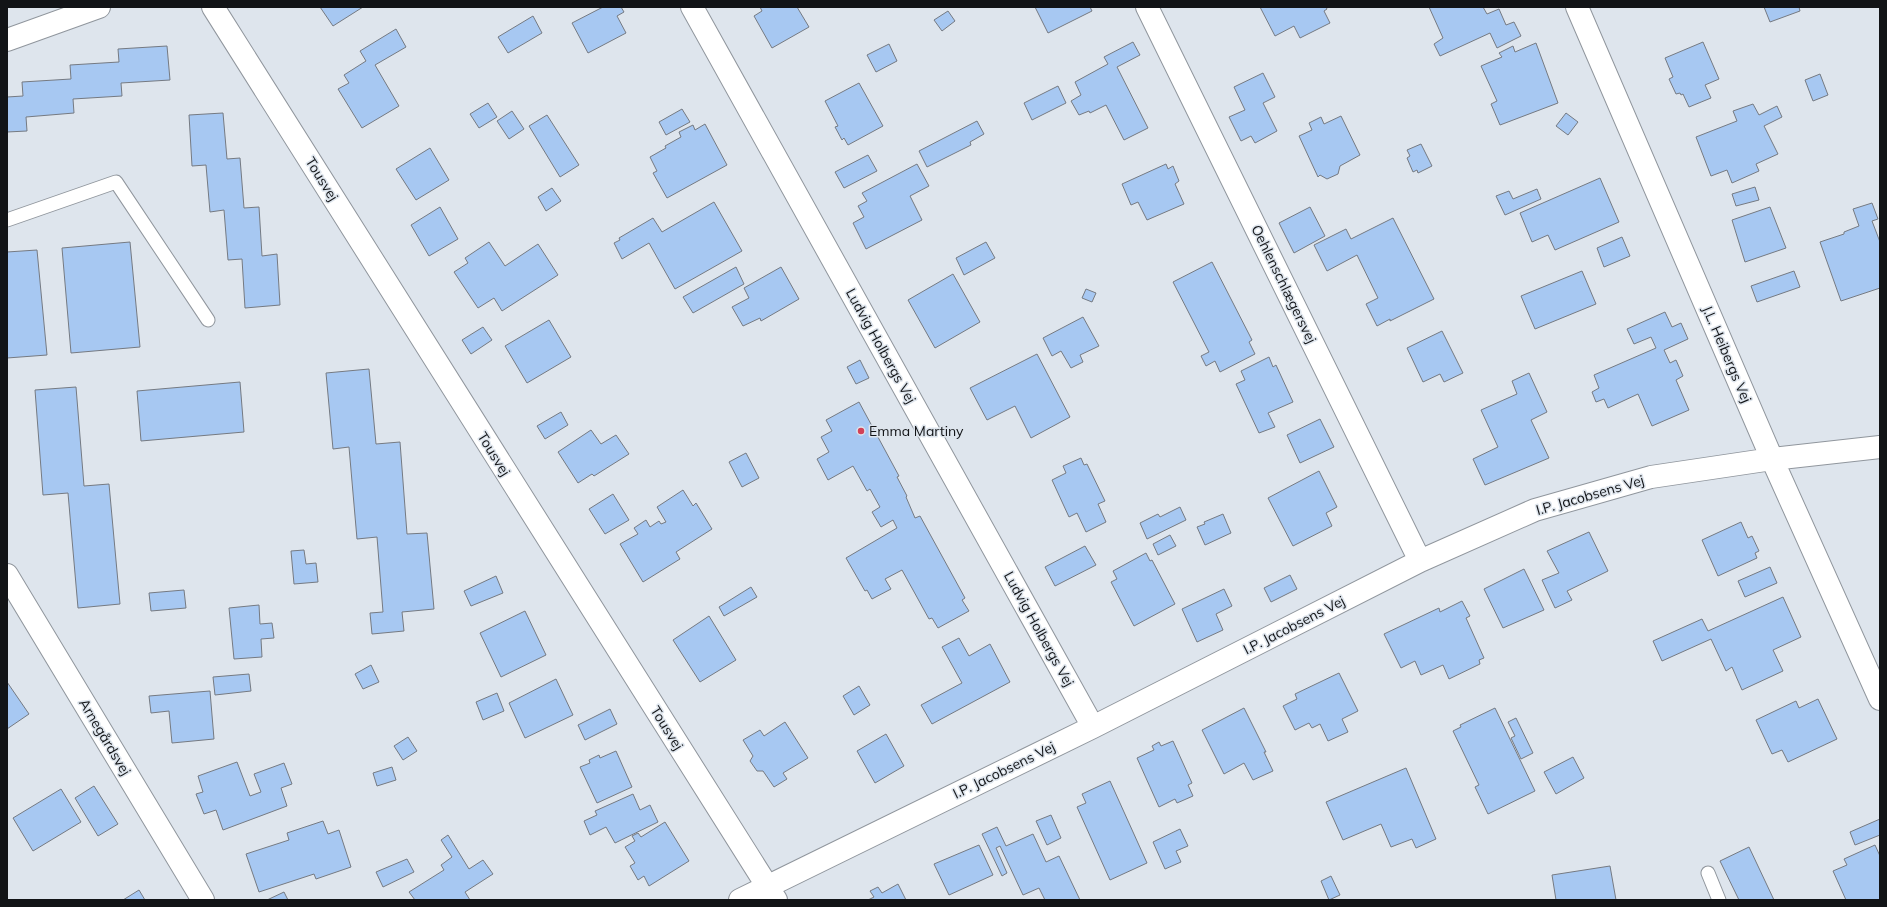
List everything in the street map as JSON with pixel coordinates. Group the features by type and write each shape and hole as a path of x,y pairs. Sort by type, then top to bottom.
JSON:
{"street":[{"path":"7,40 99,7"},
{"name":"Tousvej","path":"213,7 772,893"},
{"name":"Ludvig Holbergs Vej","path":"692,7 1093,727"},
{"name":"Oehlenschlægersvej","path":"1147,7 1420,561"},
{"name":"J.L. Heibergs Vej","path":"1577,7 1772,459 1880,700"},
{"name":"I.P. Jacobsens Vej","path":"740,900 772,893 1093,727 1420,561 1542,508 1650,477 1772,459 1880,447"},
{"name":"Arnegårdsvej","path":"7,575 203,900"}],"lane":[{"path":"7,220 116,182 208,320"},
{"path":"1708,873 1719,900"}],"building":[{"path":"320,7 363,7 333,26"},
{"path":"603,7 621,7 624,12 617,16 626,33 588,53 572,23"},
{"path":"760,7 797,7 809,27 772,48 754,16 762,11"},
{"path":"1035,7 1090,7 1092,11 1048,33"},
{"path":"1260,7 1326,7 1327,9 1324,11 1330,23 1300,38 1294,26 1275,36"},
{"path":"1429,7 1483,7 1487,14 1499,9 1506,25 1514,22 1521,36 1497,48 1490,33 1440,56 1434,44 1443,38"},
{"path":"1764,7 1799,7 1800,11 1770,22"},
{"path":"948,11 955,21 942,31 934,20"},
{"path":"533,16 542,33 508,53 498,37"},
{"path":"396,29 406,47 375,65 399,106 362,128 338,89 349,83 344,75 366,61 360,51"},
{"path":"1133,42 1140,55 1117,67 1148,128 1124,140 1106,105 1090,113 1089,111 1079,115 1071,101 1081,95 1075,82 1108,64 1104,57"},
{"path":"1703,42 1719,79 1705,85 1711,98 1689,107 1683,94 1676,94 1669,79 1673,77 1665,58"},
{"path":"1536,43 1558,103 1500,125 1491,104 1497,101 1481,66 1502,57 1499,53 1513,46 1515,52"},
{"path":"889,44 897,61 876,72 867,55"},
{"path":"167,46 170,80 121,83 122,96 73,99 74,113 26,117 27,131 7,132 7,97 23,96 22,82 71,79 70,65 119,62 118,49"},
{"path":"1263,73 1275,97 1263,103 1277,131 1255,143 1251,136 1241,141 1229,117 1245,110 1234,87"},
{"path":"1820,74 1828,95 1813,101 1805,80"},
{"path":"859,83 883,126 848,145 844,138 842,140 835,127 838,126 825,101"},
{"path":"1058,86 1066,103 1032,120 1024,103"},
{"path":"488,103 497,117 479,128 470,114"},
{"path":"1753,104 1759,115 1777,106 1782,117 1764,126 1778,154 1756,164 1759,171 1732,183 1727,170 1711,176 1696,137 1737,121 1733,111"},
{"path":"682,109 690,122 666,135 659,122"},
{"path":"512,111 524,129 509,139 497,121"},
{"path":"223,113 227,159 240,158 244,208 259,207 262,256 277,254 280,305 245,308 242,259 228,260 224,210 210,212 206,165 192,166 189,115"},
{"path":"1566,113 1578,122 1568,135 1556,126"},
{"path":"547,115 579,165 560,177 529,126"},
{"path":"1341,116 1360,155 1340,166 1338,174 1327,179 1320,175 1318,177 1299,136 1312,130 1309,123 1321,117 1324,124"},
{"path":"977,121 984,134 970,142 971,145 927,167 919,151"},
{"path":"705,124 727,165 667,198 653,173 657,171 650,157 681,137 679,132 693,125 695,130"},
{"path":"1421,144 1432,166 1418,173 1417,170 1413,172 1407,158 1410,156 1407,150"},
{"path":"430,148 449,180 416,200 396,169"},
{"path":"868,155 877,171 844,188 835,172"},
{"path":"917,164 929,186 910,196 922,220 866,249 853,223 864,217 858,206 867,201 862,193"},
{"path":"1166,164 1168,169 1173,166 1179,181 1175,184 1184,204 1147,220 1138,202 1131,205 1122,184"},
{"path":"1600,178 1619,222 1555,250 1548,235 1532,242 1520,213"},
{"path":"1755,187 1759,200 1736,206 1732,194"},
{"path":"552,188 561,201 546,211 538,197"},
{"path":"1537,189 1541,199 1505,215 1496,196 1509,191 1513,199"},
{"path":"714,202 742,251 675,289 649,243 622,259 614,243 620,240 619,238 653,218 662,232"},
{"path":"1872,203 1878,219 1872,221 1880,242 1880,288 1841,301 1820,242 1844,234 1844,232 1859,226 1853,209"},
{"path":"440,207 458,239 429,256 411,225"},
{"path":"1310,207 1325,236 1294,253 1279,223"},
{"path":"1770,207 1786,248 1745,262 1732,220"},
{"path":"1393,218 1434,299 1377,326 1366,304 1378,298 1357,255 1327,271 1314,245 1346,229 1351,239"},
{"path":"1622,237 1630,256 1604,267 1597,248"},
{"path":"130,242 140,347 71,353 62,248"},
{"path":"489,242 505,266 538,244 558,275 502,311 494,298 478,308 454,272 468,263 465,258"},
{"path":"986,242 995,258 964,275 956,258"},
{"path":"37,250 47,355 7,358 7,252"},
{"path":"1212,262 1252,340 1249,342 1255,354 1220,372 1215,361 1206,366 1201,356 1209,352 1173,282"},
{"path":"736,267 744,284 693,313 683,297"},
{"path":"781,267 799,299 761,321 760,318 743,326 732,307 749,298 744,288"},
{"path":"1582,271 1596,304 1535,329 1521,296"},
{"path":"1794,271 1800,287 1757,302 1751,286"},
{"path":"953,274 980,322 935,348 908,300"},
{"path":"1086,289 1096,293 1092,302 1082,298"},
{"path":"1665,312 1672,327 1681,323 1688,339 1664,350 1670,363 1676,360 1683,376 1676,380 1689,410 1652,426 1638,394 1608,408 1604,399 1596,402 1592,392 1599,388 1594,375 1656,348 1651,337 1634,344 1627,329"},
{"path":"1083,317 1099,346 1080,355 1083,362 1071,368 1061,351 1052,356 1043,338"},
{"path":"549,320 571,357 527,383 505,346"},
{"path":"483,327 492,340 471,354 462,340"},
{"path":"1442,331 1463,373 1444,382 1440,374 1423,382 1407,348"},
{"path":"1037,354 1070,417 1031,438 1015,406 987,420 970,388"},
{"path":"1269,357 1273,367 1276,365 1293,402 1268,413 1275,427 1259,433 1236,384 1245,380 1241,371"},
{"path":"860,360 869,378 856,384 847,367"},
{"path":"369,369 376,444 400,442 407,534 427,533 434,609 402,612 404,631 372,634 370,613 383,612 377,537 357,539 349,447 333,449 326,373"},
{"path":"1529,373 1547,412 1531,420 1549,458 1485,485 1473,459 1498,447 1481,410 1517,394 1512,381"},
{"path":"240,382 244,432 141,441 137,391"},
{"path":"76,387 84,486 109,484 120,604 78,608 68,493 43,495 35,390"},
{"path":"859,402 899,476 897,477 907,496 906,497 915,518 920,516 965,598 962,600 969,611 938,628 932,618 929,619 902,570 885,579 891,589 872,599 867,590 865,591 846,558 897,528 893,520 881,527 872,512 880,507 870,489 867,491 853,466 828,480 817,459 829,452 821,437 832,431 826,420"},
{"path":"561,412 568,425 545,439 537,426"},
{"path":"1320,419 1334,447 1300,463 1287,435"},
{"path":"591,430 601,444 616,435 629,454 594,476 592,474 578,483 558,452"},
{"path":"746,453 759,478 742,487 729,462"},
{"path":"1081,458 1084,465 1087,464 1105,501 1098,504 1106,522 1086,532 1077,513 1069,517 1052,480 1066,473 1063,466"},
{"path":"1319,471 1337,507 1326,513 1332,526 1293,546 1268,498"},
{"path":"683,490 693,506 696,503 712,529 676,552 680,559 643,582 620,544 638,534 634,528 646,520 650,527 659,521 661,524 666,522 657,507"},
{"path":"613,494 629,520 605,534 589,509"},
{"path":"1180,507 1186,520 1147,539 1140,523 1158,514 1160,517"},
{"path":"1223,514 1231,533 1205,545 1197,527 1205,524 1204,522"},
{"path":"1741,522 1748,538 1752,536 1759,551 1755,553 1757,558 1718,576 1702,540"},
{"path":"1589,532 1608,571 1567,591 1572,600 1555,608 1542,580 1559,573 1547,551"},
{"path":"1170,535 1176,546 1158,555 1153,544"},
{"path":"1085,546 1096,565 1055,586 1045,567"},
{"path":"304,550 306,564 316,563 318,582 294,584 291,551"},
{"path":"1146,553 1150,561 1152,560 1175,604 1134,626 1111,582 1117,579 1113,571"},
{"path":"1770,567 1777,583 1745,597 1738,581"},
{"path":"1524,569 1544,610 1503,628 1484,589"},
{"path":"1290,575 1297,589 1271,602 1264,588"},
{"path":"496,576 503,593 471,606 464,591"},
{"path":"751,587 757,597 724,616 719,607"},
{"path":"1224,589 1232,606 1216,614 1223,630 1197,642 1182,609"},
{"path":"184,590 186,608 151,611 149,593"},
{"path":"1783,597 1801,637 1773,650 1783,671 1742,690 1732,667 1726,671 1711,639 1662,661 1653,641 1702,619 1708,631"},
{"path":"1462,601 1470,616 1466,618 1484,658 1479,660 1480,664 1449,679 1443,665 1421,675 1415,661 1401,668 1384,634 1439,608 1440,612"},
{"path":"259,605 260,624 272,623 274,638 261,639 262,657 234,659 229,608"},
{"path":"525,611 546,655 501,677 480,633"},
{"path":"709,616 736,660 700,682 673,640"},
{"path":"959,638 969,656 990,644 1010,682 932,724 921,705 962,683 942,647"},
{"path":"371,665 379,682 363,689 355,674"},
{"path":"1339,673 1358,711 1342,719 1348,732 1328,741 1320,724 1312,728 1309,723 1295,730 1283,706 1297,699 1295,694"},
{"path":"249,674 251,691 215,695 213,677"},
{"path":"556,679 573,715 525,738 509,703"},
{"path":"7,682 29,714 7,729"},
{"path":"859,686 870,705 854,715 843,696"},
{"path":"210,691 214,739 172,743 169,711 151,713 149,696"},
{"path":"497,693 504,711 483,720 476,702"},
{"path":"1818,699 1837,739 1788,762 1782,750 1772,754 1756,720 1796,701 1799,708"},
{"path":"1244,708 1266,752 1264,752 1273,771 1253,780 1244,763 1224,774 1202,730"},
{"path":"1495,708 1535,791 1488,814 1475,787 1479,785 1453,731 1461,727 1460,725"},
{"path":"610,709 617,724 585,740 578,725"},
{"path":"1516,718 1533,753 1521,759 1511,738 1515,736 1508,722"},
{"path":"785,722 808,758 783,773 787,779 774,787 763,771 757,771 750,761 753,756 743,740 760,730 764,736"},
{"path":"886,734 904,766 875,783 857,751"},
{"path":"408,737 417,751 403,760 394,746"},
{"path":"1173,741 1192,783 1188,785 1193,796 1177,803 1175,799 1159,807 1137,758 1154,750 1152,746 1159,742 1161,746"},
{"path":"616,751 632,787 597,803 580,767 590,763 589,760 599,755 600,758"},
{"path":"1573,757 1584,778 1556,794 1544,772"},
{"path":"237,762 250,796 261,792 254,774 284,763 292,784 281,788 287,806 223,830 216,810 204,814 196,794 203,792 198,776"},
{"path":"392,767 396,780 377,786 373,773"},
{"path":"1406,768 1436,839 1416,848 1412,839 1391,847 1381,824 1343,840 1326,802"},
{"path":"1110,781 1147,863 1110,880 1077,807 1086,803 1082,794"},
{"path":"94,786 118,824 98,836 75,798"},
{"path":"61,789 81,822 33,851 13,818"},
{"path":"633,794 640,810 650,805 658,822 615,843 606,827 590,835 584,821 597,815 595,811"},
{"path":"1051,815 1061,838 1047,845 1036,821"},
{"path":"1880,819 1880,835 1855,845 1850,832"},
{"path":"323,821 328,834 339,830 351,867 316,879 314,874 259,892 246,854 289,840 287,833"},
{"path":"665,822 689,861 649,886 644,876 638,880 630,866 635,863 625,847 635,841 632,836 638,833 641,837"},
{"path":"997,827 1006,846 1033,834 1046,862 1059,856 1080,900 1045,900 1039,888 1023,895 1000,846 996,848 1007,873 1002,876 982,834"},
{"path":"1180,829 1188,846 1176,851 1181,862 1165,869 1153,842"},
{"path":"448,835 469,869 483,860 493,874 465,892 470,900 415,900 409,892 444,870 441,865 452,857 441,840"},
{"path":"979,845 993,875 949,895 934,864"},
{"path":"1875,845 1880,856 1880,900 1846,900 1833,871 1847,865 1844,859"},
{"path":"1749,847 1774,900 1739,900 1720,861"},
{"path":"407,859 414,872 383,887 376,872"},
{"path":"1610,866 1616,900 1556,900 1552,875"},
{"path":"1331,876 1340,895 1329,900 1321,881"},
{"path":"898,884 906,900 868,900 874,897 870,891 878,887 882,893"},
{"path":"139,890 145,900 123,900"},
{"path":"284,892 288,900 267,900"}],"place":[{"name":"Emma Martiny","path":"861,431"}]}
